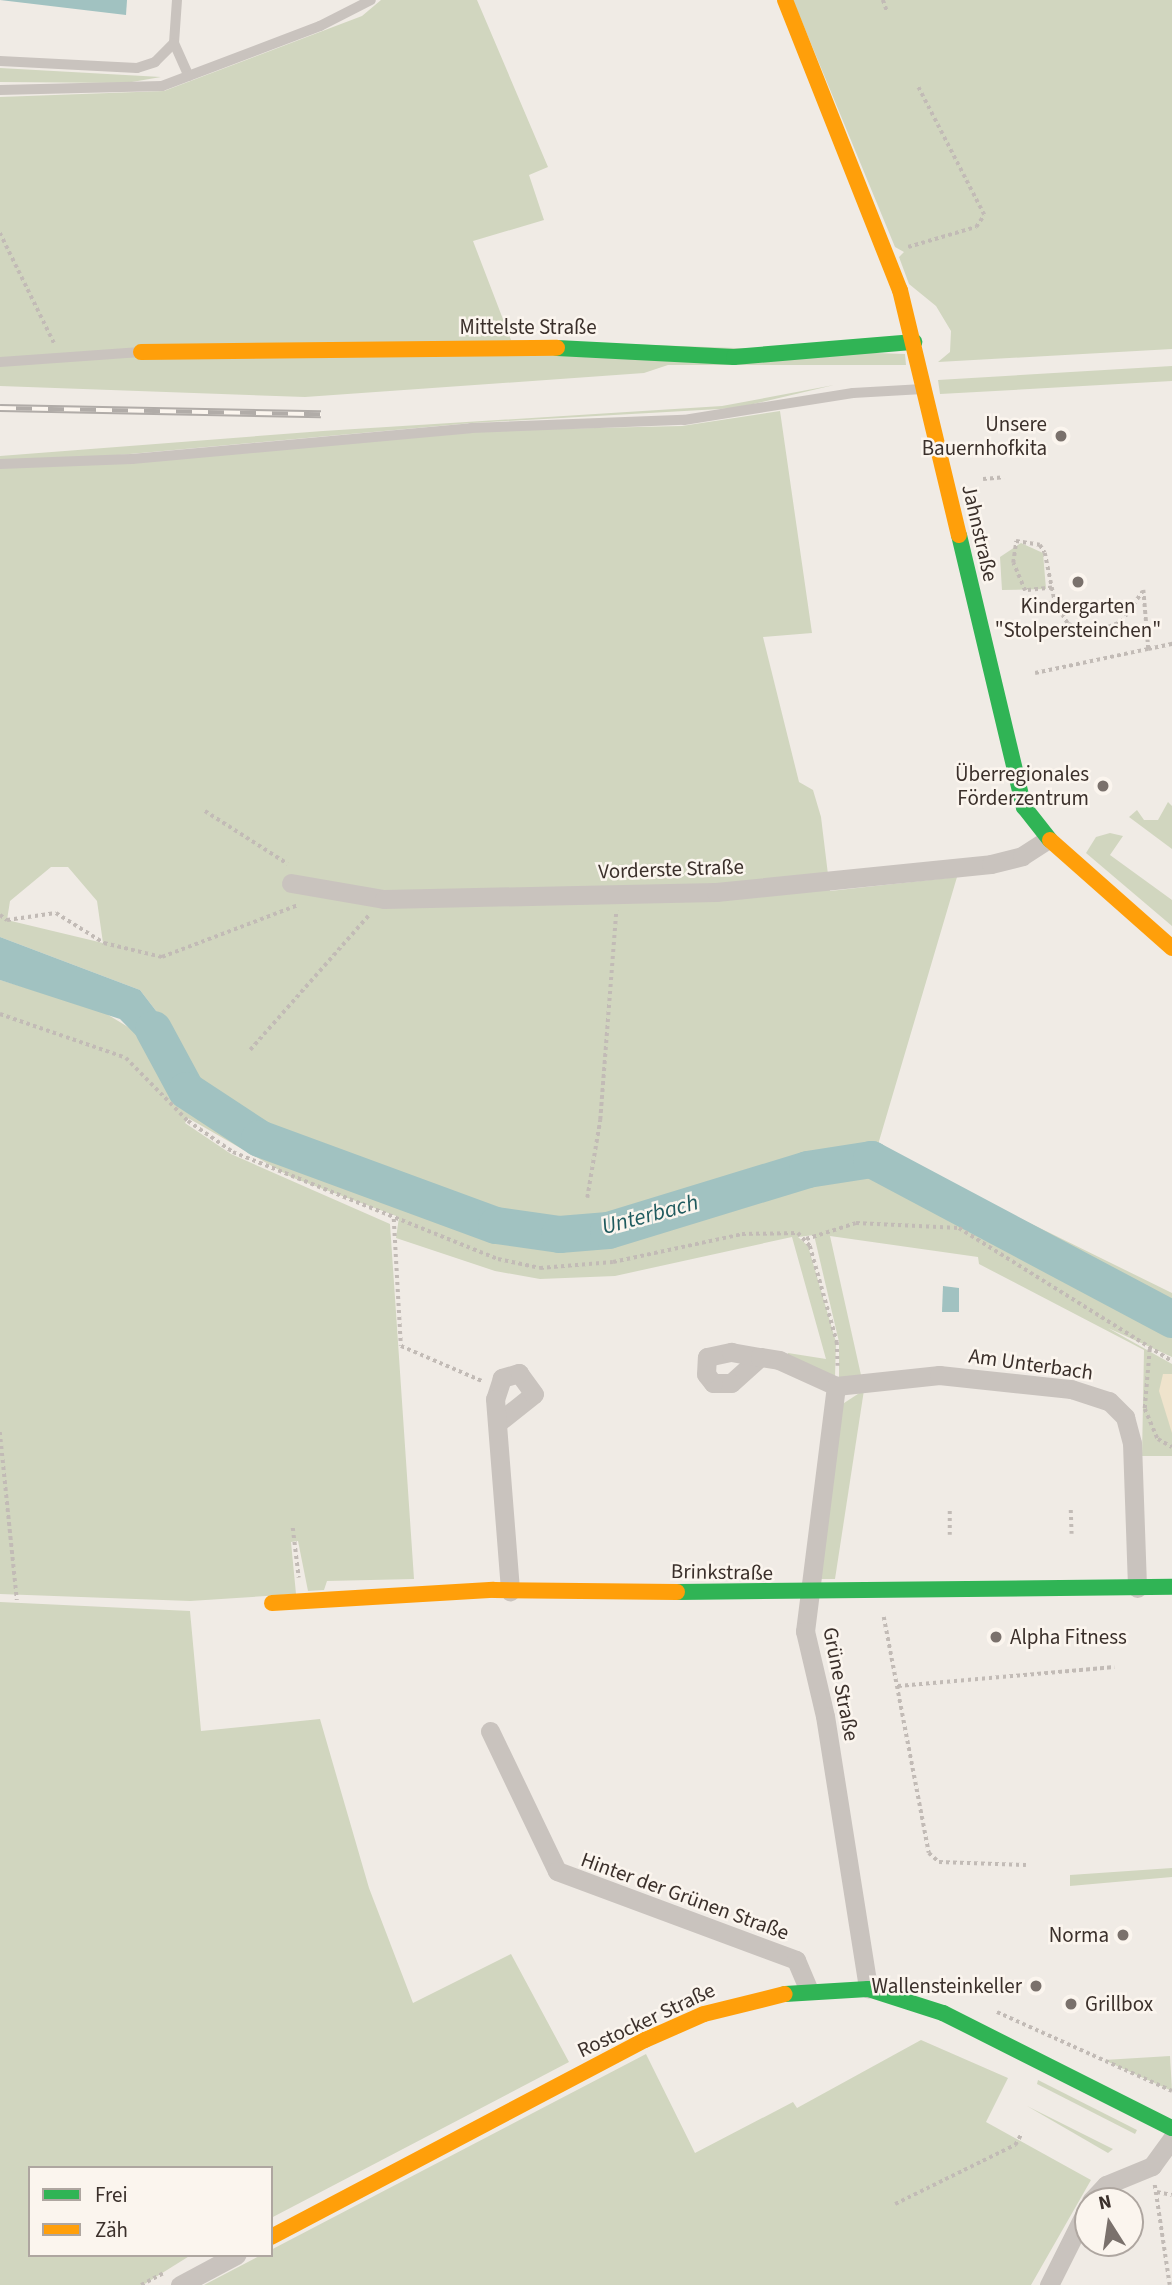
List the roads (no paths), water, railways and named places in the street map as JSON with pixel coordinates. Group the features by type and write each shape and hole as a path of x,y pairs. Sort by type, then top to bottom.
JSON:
{"street":[{"name":"Jahnstraße","path":"785,0 887,255 914,342 1016,785 1046,840 1172,948"},
{"name":"Mittelste Straße","path":"141,352 512,346 734,357 914,342"},
{"name":"Vorderste Straße","path":"296,877 328,892 384,899 617,894 807,886 990,864 1022,856 1046,840"},
{"path":"760,1357 836,1386"},
{"path":"500,1421 534,1394 519,1373 497,1387 510,1591"},
{"name":"Am Unterbach","path":"836,1386 939,1375 1071,1389 1109,1401 1125,1417 1132,1443 1137,1588"},
{"name":"Grüne Straße","path":"836,1386 807,1594 807,1648 825,1716 868,1989"},
{"name":"Brinkstraße","path":"272,1603 510,1591 883,1594 1172,1587"},
{"name":"Hinter der Grünen Straße","path":"490,1731 557,1871 796,1960 808,1988"},
{"name":"Rostocker Straße","path":"273,2236 645,2040 704,2014 808,1988 868,1989 943,2013 1172,2128"},
{"path":"1104,2187 1152,2166 1172,2138"},
{"path":"1049,2285 1074,2235"},
{"path":"180,2285 232,2257"}],"lane":[{"path":"177,0 174,43 189,76"},
{"path":"0,90 129,91 189,76 359,10 371,0"},
{"path":"0,61 137,68 155,62 174,43"},
{"path":"0,362 141,352"},
{"path":"0,464 132,459 471,428 684,420 853,393 926,388"}],"water":[{"path":"0,0 127,0 126,15"},
{"path":"0,937 140,990 173,1033 173,1073 120,1019 0,980"},
{"path":"943,1286 959,1288 959,1312 942,1312"}],"waterway":[{"name":"Unterbach","path":"153,1029 186,1090 259,1138 496,1225 559,1234 608,1230 807,1169 871,1159 1172,1319"}],"railway":[{"path":"0,408 321,414"}],"place":[{"name":"Unsere Bauernhofkita","path":"1061,436"},
{"name":"Kindergarten \"Stolpersteinchen\"","path":"1078,582"},
{"name":"Überregionales Förderzentrum","path":"1103,786"},
{"name":"Alpha Fitness","path":"996,1637"},
{"name":"Norma","path":"1123,1935"},
{"name":"Wallensteinkeller","path":"1036,1986"},
{"name":"Grillbox","path":"1071,2004"}]}
